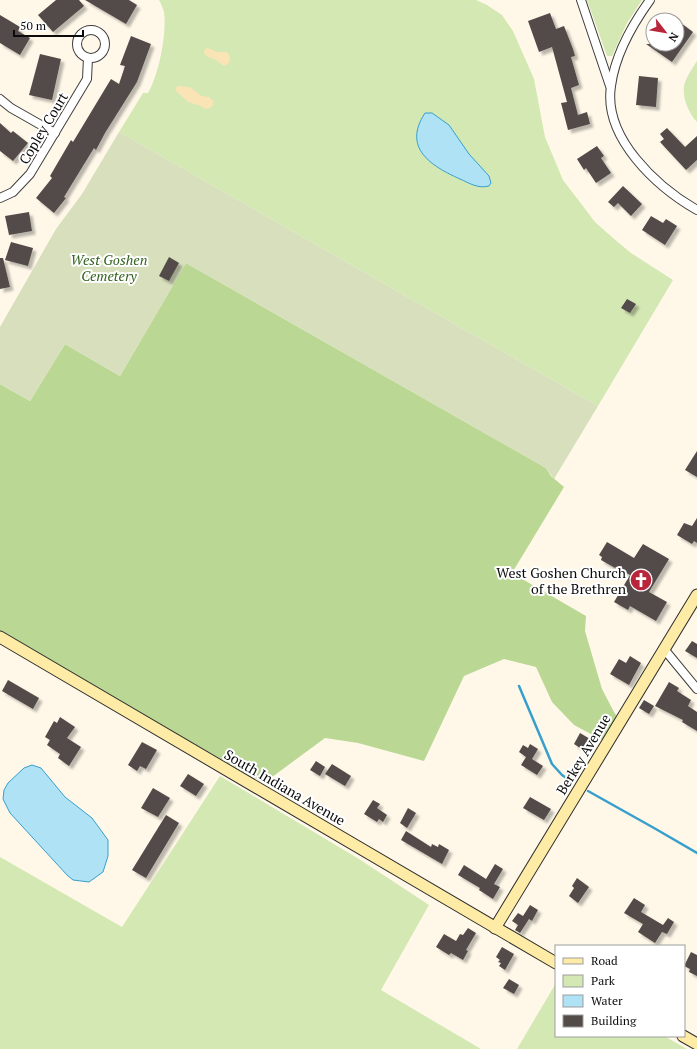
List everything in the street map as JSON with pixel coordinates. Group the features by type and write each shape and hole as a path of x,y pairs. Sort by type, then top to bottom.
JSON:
{"street":[{"path":"581,0 610,87"},
{"path":"650,0 633,27 622,49 615,68 610,87 610,102 614,120 623,140 633,155 661,185 676,197 697,210"},
{"name":"Copley Court","path":"0,198 13,192 30,174 87,79 88,58"},
{"path":"0,99 11,108 54,133"},
{"name":"Berkey Avenue","path":"495,928 697,595"},
{"name":"South Indiana Avenue","path":"0,636 555,962"},
{"path":"664,649 697,689"},
{"path":"685,1037 697,1044"}],"green space":[{"path":"159,0 476,0 502,15 513,31 534,79 545,137 563,180 595,222 631,253 673,280 598,406 119,132 143,93 148,93 156,75 163,42 165,21 163,8"},
{"path":"587,0 642,0 627,23 612,56 607,56"},
{"path":"697,61 697,122 691,115 687,106 684,96 684,86 689,73"},
{"name":"West Goshen Cemetery","path":"119,132 598,406 554,479 546,468 186,263 120,376 65,344 30,401 0,384 0,327 56,229 82,194"},
{"path":"186,263 546,468 551,476 564,487 512,573 586,616 585,631 602,689 618,718 604,741 574,725 552,702 536,667 504,659 464,676 424,761 358,743 325,738 264,783 0,635 0,384 30,401 65,344 120,376"},
{"path":"220,776 359,859 429,905 381,990 481,1049 0,1049 0,857 122,927"},
{"path":"555,985 555,1037 666,1037 687,1049 517,1049"}],"sand":[{"path":"208,48 217,52 227,52 230,58 228,64 224,66 216,60 206,56 204,53 205,49"},
{"path":"178,86 189,87 201,96 209,97 213,101 213,105 210,108 205,109 201,106 188,102 176,91"}],"water":[{"path":"425,113 432,113 449,125 469,154 489,176 491,183 489,186 481,187 474,185 449,174 430,162 418,146 417,136 419,125"},
{"path":"32,765 41,768 65,797 92,818 108,840 108,856 103,872 89,882 73,880 67,875 10,813 3,799 4,790 8,783 24,768"}],"building":[{"path":"56,0 79,0 84,6 53,32 38,15"},
{"path":"85,0 129,0 137,5 126,24"},
{"path":"550,13 556,29 564,26 573,49 575,56 571,57 579,85 571,88 578,115 587,112 590,124 568,130 561,103 567,102 552,47 539,52 528,21"},
{"path":"0,15 20,27 18,31 30,38 20,55 0,43"},
{"path":"685,26 693,32 685,43"},
{"path":"131,36 151,44 137,82 96,150 94,148 64,197 66,198 54,213 36,198 52,178 50,176 71,140 73,142 111,79 119,84 125,66 120,65"},
{"path":"658,52 679,52 672,62"},
{"path":"40,54 61,59 52,100 29,95"},
{"path":"639,76 658,78 656,107 636,105"},
{"path":"0,123 11,133 13,131 28,143 13,161 0,151"},
{"path":"667,128 685,147 697,136 697,160 686,170 660,142 664,139 660,134"},
{"path":"597,146 604,156 601,158 611,173 596,183 586,168 584,170 577,159"},
{"path":"623,186 642,204 631,216 618,203 614,207 608,202"},
{"path":"29,212 32,231 9,235 5,216"},
{"path":"651,216 663,223 666,219 677,226 665,245 642,230"},
{"path":"11,242 33,248 28,266 5,260"},
{"path":"169,257 179,263 169,281 159,276"},
{"path":"0,258 3,258 10,287 0,289"},
{"path":"627,299 636,304 630,313 621,308"},
{"path":"697,451 697,477 685,470"},
{"path":"697,518 697,543 694,541 692,544 677,535 684,523 692,526"},
{"name":"West Goshen Church of the Brethren","path":"607,542 634,558 643,544 669,559 649,592 667,602 656,621 630,606 628,610 614,602 630,575 601,560 602,557 599,555"},
{"path":"692,641 697,644 697,658 685,651"},
{"path":"630,656 641,663 629,685 610,674 619,659 626,663"},
{"path":"8,680 39,698 33,709 2,691"},
{"path":"669,682 679,688 677,691 691,700 688,706 697,712 697,731 682,722 683,720 655,706"},
{"path":"644,700 654,706 649,714 639,708"},
{"path":"60,717 75,727 67,738 81,747 69,766 58,758 60,754 47,745 50,740 45,737 54,721 57,723"},
{"path":"580,733 590,739 583,750 574,744"},
{"path":"142,742 157,750 146,769 140,766 137,771 128,765"},
{"path":"530,744 538,749 532,759 543,766 537,775 521,765 526,757 519,752 523,745 528,748"},
{"path":"316,761 325,767 320,776 310,770"},
{"path":"332,764 351,776 345,786 325,774"},
{"path":"188,774 204,784 196,796 180,786"},
{"path":"153,788 170,798 158,817 141,808"},
{"path":"530,797 551,809 544,820 523,808"},
{"path":"373,800 380,804 377,808 387,815 383,822 379,819 377,822 364,814"},
{"path":"408,808 416,813 407,828 400,823"},
{"path":"166,815 179,823 146,878 132,870"},
{"path":"406,831 431,847 432,844 438,847 439,844 449,850 442,864 401,840"},
{"path":"495,864 503,869 494,884 500,887 493,899 479,890 480,888 458,875 464,865 486,879"},
{"path":"577,878 589,887 578,903 569,896 574,888 572,886"},
{"path":"634,898 645,905 641,912 663,925 668,918 674,922 667,934 662,932 655,943 638,932 643,924 624,913"},
{"path":"530,905 538,910 532,921 529,919 520,933 515,930 518,925 512,921 518,913 523,916"},
{"path":"468,928 476,933 466,950 468,951 463,960 451,953 449,955 436,947 444,934 456,941 460,934 463,935"},
{"path":"502,947 514,954 505,970 499,966 501,963 498,962 500,960 496,957"},
{"path":"691,952 697,955 697,976 689,972 690,969 685,966"},
{"path":"509,979 519,985 514,994 503,988"}],"waterway":[{"path":"519,686 552,764 562,775 572,782"},
{"path":"588,791 697,853"}],"place":[{"name":"West Goshen Church of the Brethren","path":"641,580"}]}
